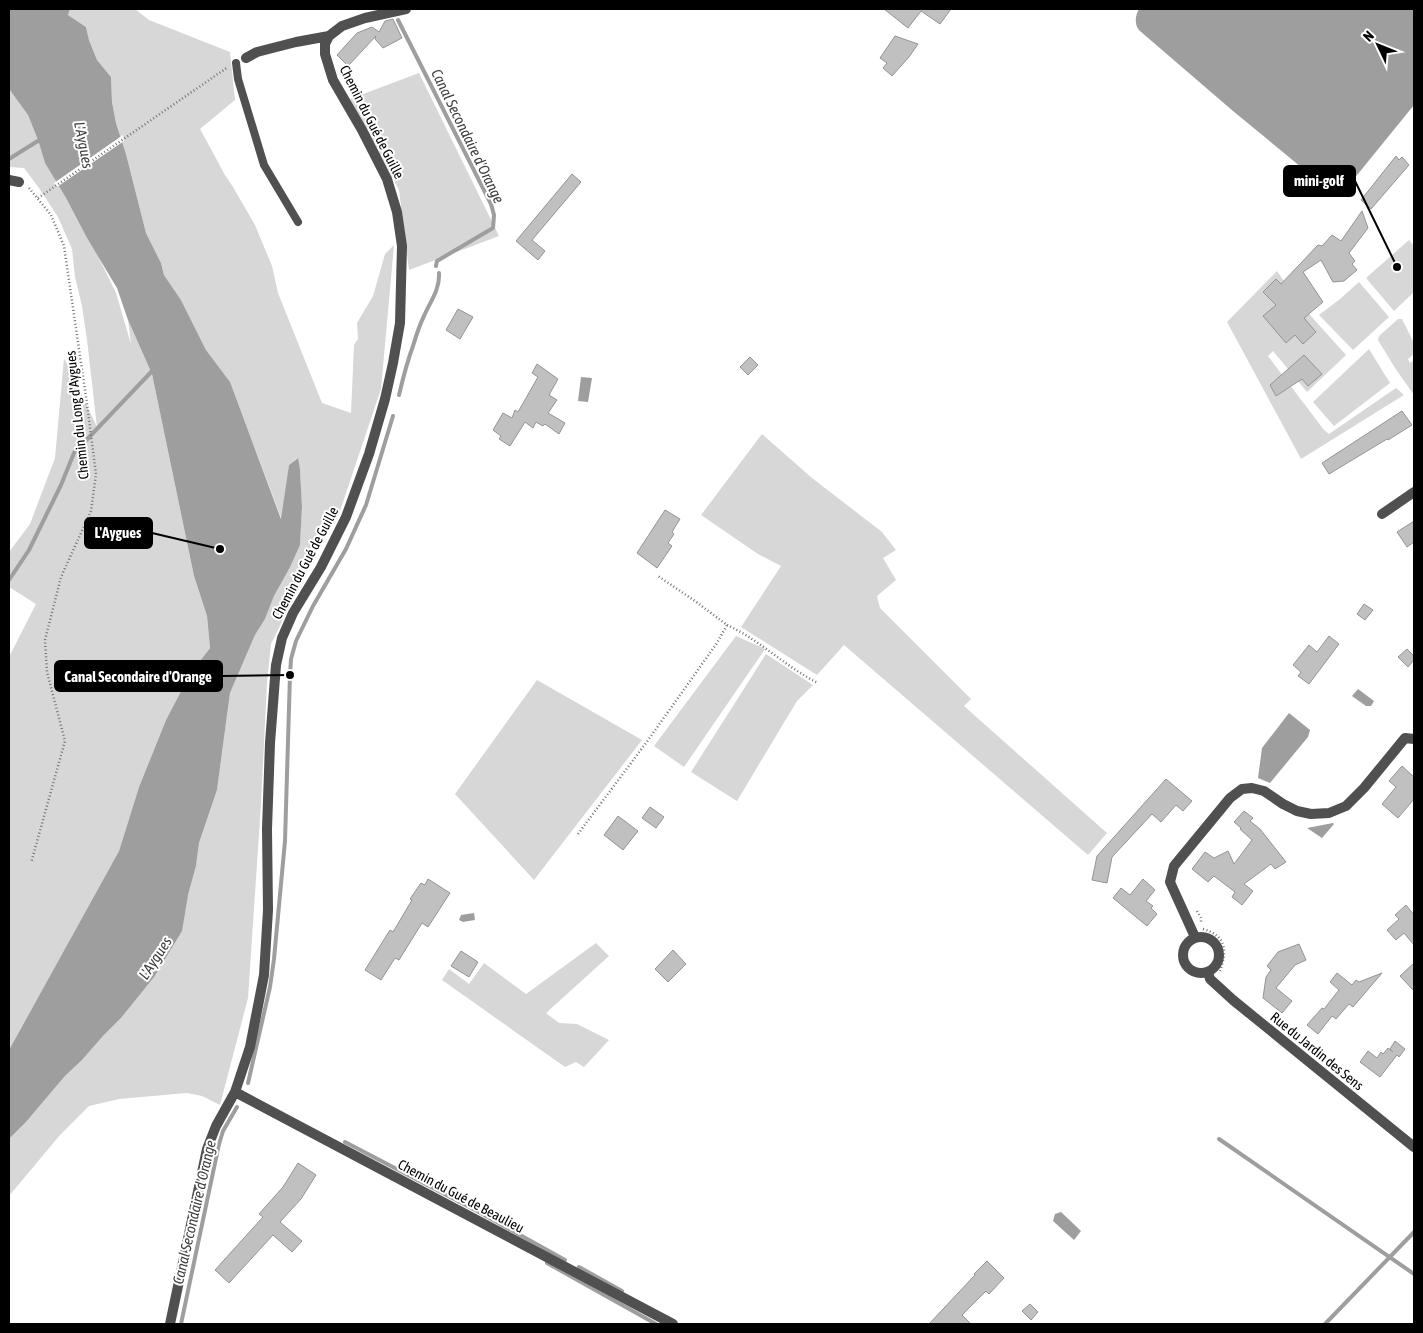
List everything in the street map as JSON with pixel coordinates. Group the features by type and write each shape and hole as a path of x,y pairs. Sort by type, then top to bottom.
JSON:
{"street":[{"path":"246,58 257,52 328,36 342,26 365,18 406,9"},
{"name":"Chemin du Gué de Guille","path":"170,1324 207,1150 216,1126 236,1093 250,1047 264,975 268,910 267,829 270,743 276,665 282,638 293,613 346,517 369,454 385,399 400,323 402,246 397,212 387,178 333,80 324,54 328,36"},
{"path":"1382,514 1414,492"},
{"path":"1195,937 1170,882 1171,875 1174,866 1230,798 1242,789 1252,788 1264,792 1297,811 1311,814 1329,813 1346,806 1410,739"},
{"path":"1201,936 1212,939 1219,948 1217,965 1208,972 1195,972 1185,964 1183,952 1185,945 1195,937 1201,936"},
{"name":"Rue du Jardin des Sens","path":"1208,972 1210,979 1233,1000 1414,1147"},
{"name":"Chemin du Gué de Beaulieu","path":"236,1093 673,1324"}],"lane":[{"path":"236,63 238,79 264,164 298,222"}],"path":[{"name":"Chemin du Long d'Aygues","path":"31,863 65,741 47,672 45,640 61,577 91,511 96,474 64,246 51,215 38,198 212,77"},
{"path":"658,576 727,625 774,653 818,683"},
{"path":"578,834 717,643 727,625"},
{"path":"1197,910 1201,918 1200,926 1203,929 1216,933 1224,943 1224,958 1219,972 1221,978"}],"shaded area":[{"path":"70,9 135,9 149,20 230,52 235,100 200,129 255,225 272,266 278,293 322,403 351,413 354,345 358,339 357,323 373,296 385,254 394,245 381,389 339,514 308,564 271,644 248,998 220,1105 202,1096 187,1093 119,1099 89,1106 60,1135 9,1196 9,1139 65,1076 121,1018 136,999 188,895 196,866 199,843 217,790 230,693 255,635 265,619 274,596 300,545 302,507 300,469 297,458 289,465 282,520 230,383 206,350 181,300 164,275 161,263 146,233 116,123 112,102 111,77 97,60 86,27 68,15"},
{"path":"419,73 499,236 409,270 399,190 350,99"},
{"path":"9,89 28,115 45,163 98,256 116,293 131,344 128,320 152,374 194,576 207,616 210,648 190,674 166,720 139,787 119,851 9,1050 9,657 36,604 9,587 9,552 30,524 55,458 64,358 97,427 87,340 75,277 72,249 58,217 24,168 9,167"},
{"path":"1409,240 1414,246 1414,292 1394,311 1366,278"},
{"path":"1277,271 1300,304 1346,355 1307,392 1273,351 1268,356 1324,430 1329,434 1396,388 1404,395 1301,459 1227,322"},
{"path":"1359,282 1389,317 1353,350 1319,315"},
{"path":"1398,319 1402,319 1414,343 1414,354 1408,359 1410,363 1414,360 1414,395 1378,340 1379,336"},
{"path":"1369,349 1390,383 1334,426 1313,402"},
{"path":"762,434 812,478 882,532 896,550 883,558 896,580 877,596 880,608 971,699 964,706 1107,833 1088,855 844,645 817,675 741,627 781,566 758,554 701,515"},
{"path":"736,636 765,649 684,767 654,746"},
{"path":"766,654 813,685 797,701 737,801 691,772"},
{"path":"537,680 642,740 534,880 455,794"},
{"path":"596,943 609,956 546,1013 559,1023 577,1024 609,1040 584,1067 576,1062 565,1067 442,980 449,969 469,984 484,963 526,994"}],"water":[{"path":"9,9 70,9 68,15 86,27 97,60 111,77 112,102 116,123 146,233 161,263 164,275 181,300 206,350 230,382 281,519 289,465 298,458 302,507 300,545 274,596 265,619 255,635 230,693 217,790 199,843 182,931 154,977 121,1018 65,1076 9,1139 9,1050 119,851 139,787 166,720 190,674 210,648 207,616 194,576 152,374 128,320 117,288 45,163 28,115 9,89"},
{"path":"1139,9 1414,9 1414,105 1349,185 1341,191 1333,192 1322,187 1301,167 1140,31 1136,20"},
{"path":"581,377 592,378 588,402 578,401"},
{"path":"1358,689 1374,701 1371,706 1366,706 1352,696"},
{"path":"1289,713 1310,730 1308,737 1270,783 1258,778 1262,748"},
{"path":"1333,823 1322,838 1307,828"},
{"path":"474,913 475,920 463,922 459,920 461,915"},
{"path":"1061,1212 1081,1231 1074,1240 1053,1221 1055,1214"}],"pier":[{"path":"123,135 124,141 57,187 54,183"}],"building":[{"path":"884,9 951,9 940,24 921,11 908,28"},
{"path":"393,19 402,38 383,48 375,39 376,36 348,66 337,55 357,33 372,27 379,32 385,21"},
{"path":"895,36 918,44 892,76 883,68 887,63 880,58"},
{"path":"1396,156 1399,160 1402,157 1409,165 1371,209 1361,200"},
{"path":"572,174 581,182 532,240 545,251 538,260 516,241"},
{"path":"1362,211 1368,228 1349,253 1355,261 1352,264 1357,270 1344,281 1333,282 1321,260 1303,272 1323,302 1304,318 1316,332 1303,344 1295,335 1286,343 1263,316 1276,305 1263,292 1276,279 1281,284 1318,245 1322,246 1332,235 1341,241"},
{"path":"458,309 473,317 460,339 446,330"},
{"path":"1304,355 1322,374 1308,386 1302,379 1276,396 1270,385"},
{"path":"750,357 758,365 748,375 740,367"},
{"path":"537,364 558,379 549,395 557,400 548,413 565,423 559,434 545,424 543,426 536,422 533,428 525,422 510,446 499,439 501,436 493,430 503,413 512,418 515,410 518,412 538,377 532,373"},
{"path":"1402,411 1412,425 1329,474 1322,463"},
{"path":"665,510 680,519 668,543 672,546 657,568 637,553"},
{"path":"1414,521 1414,542 1407,547 1397,532"},
{"path":"1364,604 1373,610 1365,620 1357,614"},
{"path":"1329,636 1339,644 1309,684 1298,676 1301,672 1293,665 1309,645 1317,652"},
{"path":"1407,649 1414,656 1414,660 1408,667 1398,657"},
{"path":"1402,766 1414,777 1414,799 1398,818 1382,804 1396,787 1389,781"},
{"path":"1166,779 1192,801 1183,811 1176,805 1161,822 1152,814 1112,857 1107,883 1092,880 1097,856"},
{"path":"650,807 664,817 656,828 642,818"},
{"path":"1244,811 1253,818 1250,821 1260,829 1286,862 1275,869 1271,864 1244,884 1253,891 1242,905 1232,897 1235,892 1214,876 1208,882 1192,869 1205,852 1214,858 1228,851 1234,864 1252,840 1234,822"},
{"path":"618,816 638,831 623,850 604,835"},
{"path":"428,879 450,893 428,927 422,923 399,960 395,958 381,980 365,970 390,930 393,932 412,900 410,899 421,883 425,885"},
{"path":"1143,879 1155,890 1146,901 1153,906 1151,908 1157,914 1147,926 1113,898 1121,888 1130,895"},
{"path":"1406,905 1414,915 1414,945 1404,933 1396,940 1387,930 1399,919 1395,915"},
{"path":"1299,944 1306,960 1295,965 1276,988 1292,1001 1282,1013 1263,998 1266,977 1271,970 1267,966 1278,952"},
{"path":"673,950 686,964 668,982 655,969"},
{"path":"461,951 478,962 469,977 451,966"},
{"path":"1414,963 1414,991 1400,976"},
{"path":"1337,973 1352,985 1356,980 1359,982 1382,973 1353,1007 1349,1004 1336,1019 1332,1016 1318,1034 1307,1025 1322,1008 1324,1009 1339,990 1330,982"},
{"path":"1395,1041 1405,1049 1399,1057 1397,1055 1380,1077 1360,1062 1368,1051 1377,1058 1381,1052 1383,1054 1388,1048 1393,1052 1390,1049"},
{"path":"298,1163 316,1175 301,1199 280,1222 302,1241 292,1252 273,1235 229,1283 215,1270 263,1217 259,1214 283,1187"},
{"path":"987,1261 1004,1278 989,1294 986,1291 962,1315 971,1324 929,1324 974,1274"},
{"path":"1030,1304 1038,1312 1031,1320 1022,1311"}],"waterway":[{"name":"Canal Secondaire d'Orange","path":"398,20 491,204 494,215 493,228 437,261 436,266"},
{"path":"9,159 41,139"},
{"name":"Canal Secondaire d'Orange","path":"399,395 418,331 436,290 439,273"},
{"path":"9,580 29,550 61,485 74,453 155,368"},
{"name":"Canal Secondaire d'Orange","path":"248,1083 270,987 274,959 285,841 291,659 296,641 313,606 346,549 366,505 393,416"},
{"name":"Canal Secondaire d'Orange","path":"181,1324 219,1144 223,1131 237,1107"},
{"path":"1219,1139 1414,1274"},
{"path":"345,1142 477,1211 565,1260"},
{"path":"1325,1324 1414,1232"},
{"path":"547,1263 656,1324"},
{"path":"579,1267 622,1291"}],"place":[{"name":"mini-golf","path":"1397,267"},
{"name":"L'Aygues","path":"220,549"},
{"name":"Canal Secondaire d'Orange","path":"290,675"}]}
